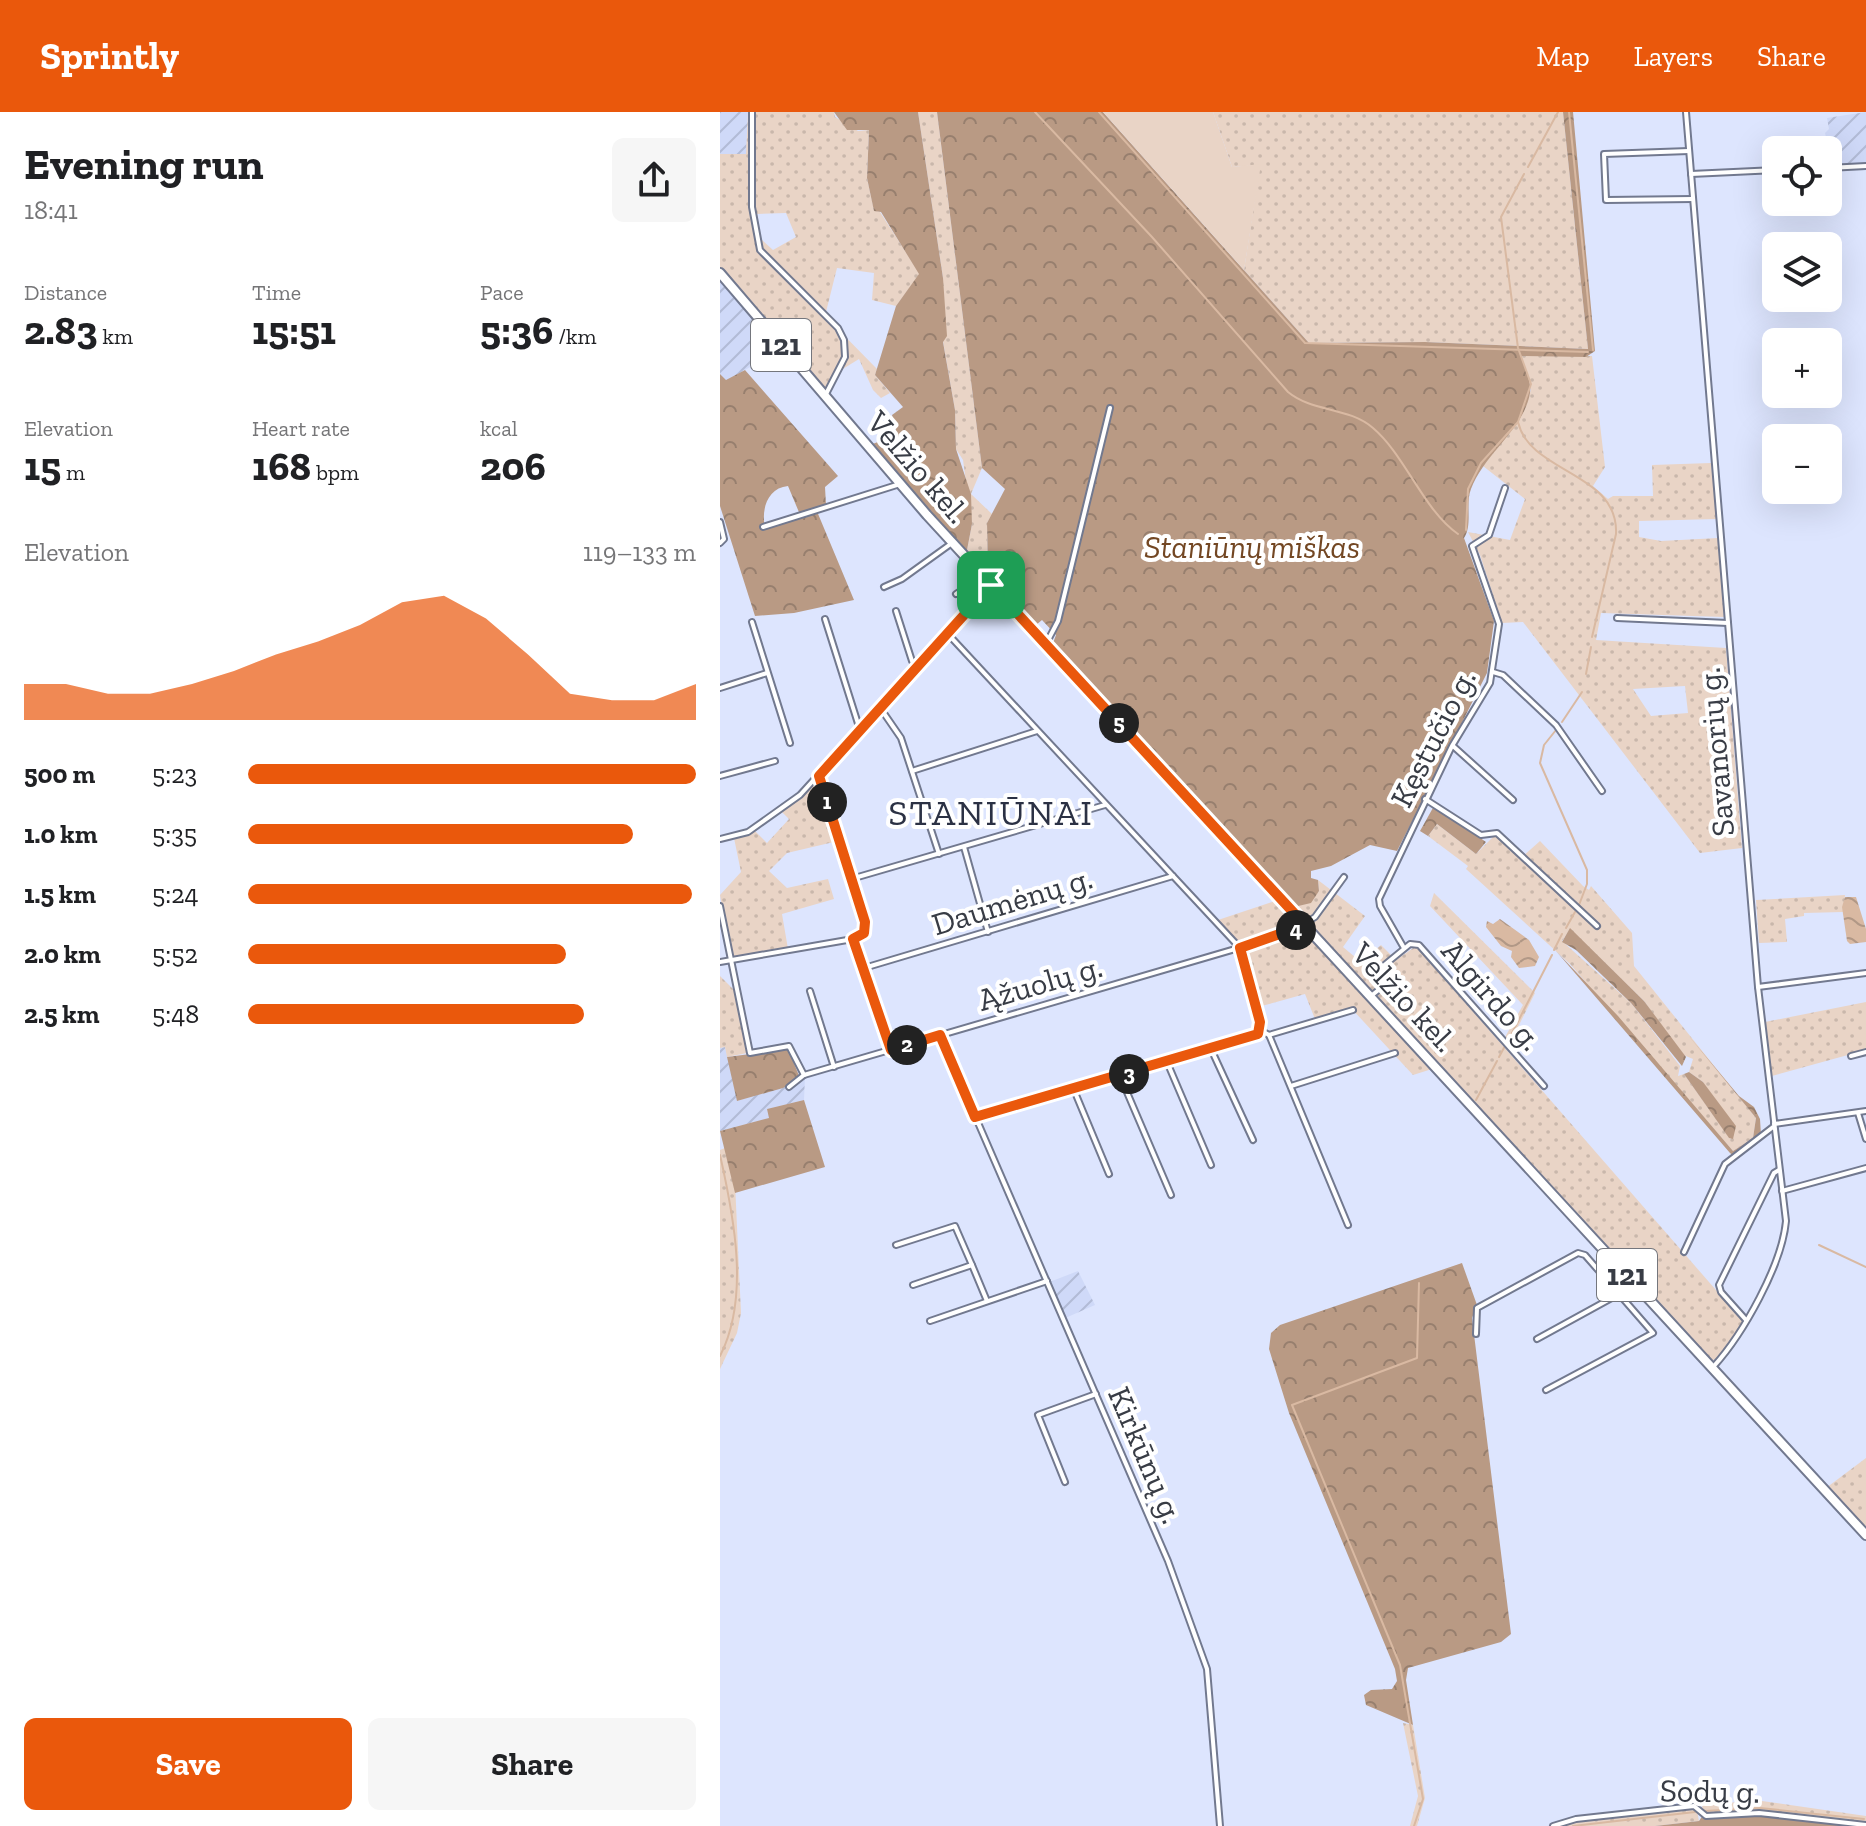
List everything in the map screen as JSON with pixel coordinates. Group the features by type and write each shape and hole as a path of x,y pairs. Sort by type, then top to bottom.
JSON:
{"main road":[{"name":"Velžio kel.","path":"720,273 900,484 991,585 1866,1534"}],"street":[{"path":"752,112 752,207 760,250 838,328 844,340 843,362 824,396"},
{"name":"Savanorių g.","path":"1686,112 1758,987 1786,1221 1783,1238 1746,1320 1713,1368"},
{"path":"1689,151 1604,154 1606,200 1693,199"},
{"path":"1842,167 1866,166"},
{"path":"1691,174 1762,171"},
{"path":"1046,644 1058,621 1110,408"},
{"path":"763,527 900,484"},
{"name":"Kęstučio g.","path":"1404,948 1379,899 1425,799 1452,746 1485,694 1493,672 1499,624 1472,546 1489,535 1505,488"},
{"path":"720,522 724,535 720,543"},
{"path":"884,587 953,543"},
{"path":"956,594 983,576"},
{"path":"720,839 748,832 800,795 991,585"},
{"path":"896,611 912,661 917,667"},
{"path":"1617,618 1728,623"},
{"path":"825,619 860,730"},
{"path":"752,622 790,743"},
{"path":"947,633 1240,948 1260,1030 1269,1035 1348,1225"},
{"path":"1493,672 1503,675 1556,725 1602,791"},
{"path":"720,688 767,673"},
{"path":"880,709 898,731 939,854"},
{"path":"912,771 1037,731"},
{"path":"1452,746 1513,800"},
{"path":"720,776 775,761"},
{"path":"720,962 853,939 863,934 865,925 819,776"},
{"path":"1425,799 1481,835 1497,833 1597,926"},
{"path":"851,879 1105,805"},
{"path":"964,847 988,932"},
{"name":"Daumėnų g.","path":"864,968 1173,876"},
{"path":"1305,925 1344,877"},
{"path":"720,906 750,1053 789,1046 804,1075"},
{"name":"Ąžuolų g.","path":"789,1087 804,1075 1240,948 1305,925"},
{"path":"853,939 891,1050"},
{"name":"Algirdo g.","path":"1404,948 1413,943 1422,947 1544,1086"},
{"path":"1371,996 1381,988 1381,969 1404,948"},
{"path":"1758,987 1866,973"},
{"path":"810,991 834,1067"},
{"path":"1269,1035 1353,1010"},
{"path":"975,1117 1254,1036 1260,1030"},
{"name":"Kirkūnų g.","path":"940,1035 1096,1394 1201,1647 1210,1692 1220,1826"},
{"path":"1211,1049 1253,1140"},
{"path":"1851,1056 1866,1052"},
{"path":"1291,1086 1395,1053"},
{"path":"1167,1062 1211,1165"},
{"path":"1120,1076 1171,1195"},
{"path":"1074,1090 1109,1174"},
{"path":"1684,1252 1725,1164 1774,1125 1811,1116 1866,1111"},
{"path":"1858,1113 1866,1139"},
{"path":"1782,1191 1866,1168"},
{"path":"1746,1320 1721,1292 1719,1285 1774,1173 1779,1170"},
{"path":"896,1245 955,1226 987,1301"},
{"path":"1476,1334 1477,1308 1581,1253 1653,1330 1653,1335 1546,1390"},
{"path":"913,1285 972,1265"},
{"path":"1608,1280 1621,1269"},
{"path":"930,1321 1047,1281"},
{"path":"1537,1339 1620,1294"},
{"path":"1065,1482 1038,1415 1096,1394"},
{"name":"Sodų g.","path":"1553,1826 1576,1819 1694,1806 1706,1816 1759,1813 1866,1825"}],"shaded area":[{"path":"720,112 748,112 746,154 720,154"},
{"path":"748,112 834,112 835,117 858,131 869,130 867,178 874,210 880,212 920,274 896,306 872,300 874,273 837,268 825,316 877,369 875,375 890,393 881,398 873,390 859,359 833,375 830,388 824,391 720,273 720,154 746,154","holes":["786,213 796,237 773,250 761,239 757,214"]},
{"path":"918,112 937,112 982,468 971,494 992,514 987,523 988,574 967,550 972,524 963,460 956,449 955,410 943,341 943,278"},
{"path":"1103,112 1213,112 1232,167 1261,164 1244,270"},
{"path":"1213,112 1563,112 1588,349 1425,342 1309,343 1244,270 1260,165 1232,167"},
{"path":"1866,112 1866,163 1842,164 1842,136 1826,136 1829,129 1827,118"},
{"path":"720,273 781,349 726,381 720,374"},
{"path":"1521,356 1592,356 1605,467 1593,486 1608,499 1613,496 1653,496 1652,465 1711,463 1717,519 1639,521 1639,537 1661,541 1718,538 1724,617 1601,613 1596,640 1726,648 1742,848 1700,853 1523,622 1502,623 1480,555 1468,532 1510,540 1525,499 1483,466 1525,408 1531,390","holes":["1685,686 1688,713 1651,716 1633,689"]},
{"path":"819,781 838,841 787,853 769,871 787,888 828,879 834,899 782,914 788,949 731,959 720,895 741,872 734,838 754,830 767,843 789,819 779,809"},
{"path":"1437,824 1476,854 1495,835 1521,858 1540,841 1583,886 1589,890 1591,886 1632,933 1634,966 1756,1118 1753,1138 1733,1151 1570,964 1466,869 1468,866 1428,836","holes":["1570,929 1644,1001 1681,1054 1693,1059 1689,1072 1703,1082 1731,1140 1684,1074 1678,1076 1680,1066 1631,1003 1562,941"]},
{"path":"1318,880 1365,916 1343,947 1361,962 1381,945 1396,960 1416,946 1743,1321 1718,1359 1712,1360 1294,907 1304,904 1319,891"},
{"path":"1434,893 1535,993 1509,1045 1504,1039 1523,1005 1430,906"},
{"path":"1845,895 1843,912 1804,913 1804,916 1785,919 1787,942 1759,943 1756,900"},
{"path":"1278,900 1432,1069 1413,1075 1351,1008 1315,1019 1305,994 1258,1007 1241,945 1218,920"},
{"path":"720,976 736,992 747,1053 727,1057 725,1047 720,1048"},
{"path":"1866,1002 1866,1050 1772,1076 1765,1022"},
{"path":"725,1047 738,1101 805,1076 804,1100 768,1109 770,1118 720,1131 720,1048"},
{"path":"725,1148 735,1183 741,1313 737,1333 720,1369 720,1150"},
{"path":"1078,1271 1095,1305 1063,1319 1047,1283"},
{"path":"1866,1458 1866,1529 1826,1488"},
{"path":"1403,1723 1413,1725 1425,1798 1417,1826 1410,1826 1418,1796"},
{"path":"1762,1801 1866,1816 1866,1825 1703,1815 1702,1804"},
{"path":"1697,1810 1699,1821 1655,1826 1560,1826 1575,1821"}],"green space":[{"path":"834,112 918,112 943,278 947,336 943,342 955,410 956,449 971,494 972,524 967,550 956,546 867,446 897,435 892,415 903,407 875,375 896,306 919,274 881,212 874,211 867,178 869,130 847,130"},
{"name":"Staniūnų miškas","path":"937,112 1103,112 1309,343 1425,342 1588,349 1563,112 1573,112 1595,351 1586,357 1521,356 1530,384 1526,406 1477,476 1471,489 1468,527 1464,538 1494,621 1487,673 1397,851 1370,845 1331,866 1311,871 1311,878 1318,880 1319,891 1311,903 1294,907 1053,643 1056,635 1042,620 1036,625 988,574 987,523 1005,489 982,468"},
{"path":"745,370 838,476 825,487 826,505 816,509 854,600 794,613 755,616 720,506 720,374 726,380","holes":["788,486 801,517 765,528 764,514 770,495"]},
{"path":"1434,806 1486,842 1476,854 1437,824 1428,836 1420,831"},
{"path":"1570,928 1644,1001 1686,1057 1682,1066 1631,1003 1576,950 1562,942"},
{"path":"1556,951 1618,1016 1733,1151 1753,1138 1756,1118 1688,1035 1739,1096 1754,1107 1760,1119 1761,1135 1734,1156 1730,1153"},
{"path":"788,1049 800,1078 783,1088 737,1101 727,1057"},
{"path":"1689,1072 1703,1082 1736,1126 1733,1139 1729,1138 1684,1074"},
{"path":"804,1100 825,1167 735,1193 720,1131 769,1118 767,1109"},
{"path":"1462,1263 1477,1305 1472,1318 1511,1634 1501,1642 1408,1668 1406,1680 1413,1725 1366,1705 1364,1695 1371,1690 1392,1689 1397,1681 1395,1669 1289,1413 1269,1349 1271,1333 1280,1325"},
{"path":"1744,1813 1866,1826 1655,1826 1699,1821 1703,1815"}],"water":[{"path":"1845,897 1856,897 1866,929 1866,942 1850,944 1847,941 1842,907"},
{"path":"1500,919 1529,940 1539,957 1535,966 1519,968 1511,957 1512,951 1501,946 1486,927 1487,921 1493,924"}],"waterway":[{"path":"1035,112 1152,237 1288,392 1308,403 1353,416 1373,428 1395,453 1435,512 1458,534"},
{"path":"1099,112 1305,343 1588,352"},
{"path":"1528,167 1558,112"},
{"path":"1569,112 1593,350"},
{"path":"1524,174 1501,217 1518,348 1531,384 1518,422 1526,439 1539,453 1589,485 1604,498 1613,514 1616,534 1592,637"},
{"path":"1466,530 1468,489 1481,463 1518,422"},
{"path":"1586,674 1591,647"},
{"path":"1562,722 1582,692"},
{"path":"1556,730 1544,745 1540,763 1587,870 1587,884 1579,905"},
{"path":"1566,928 1575,912"},
{"path":"1554,950 1562,934"},
{"path":"1508,1041 1552,955"},
{"path":"1499,1057 1505,1046"},
{"path":"1476,1100 1497,1061"},
{"path":"720,1155 734,1231 737,1283 735,1309 720,1356"},
{"path":"1819,1245 1866,1267"},
{"path":"1414,1826 1423,1799 1400,1665 1292,1405 1417,1358 1419,1283"},
{"path":"1705,1811 1760,1808 1864,1819"},
{"path":"1573,1826 1695,1812"}],"district":[{"name":"STANIŪNAI","path":"991,812"}],"route":[{"path":"991,585 1305,925 1290,933 1240,948 1260,1022 1258,1034 975,1117 940,1035 891,1050 853,939 864,933 865,922 819,776 991,585"}]}
